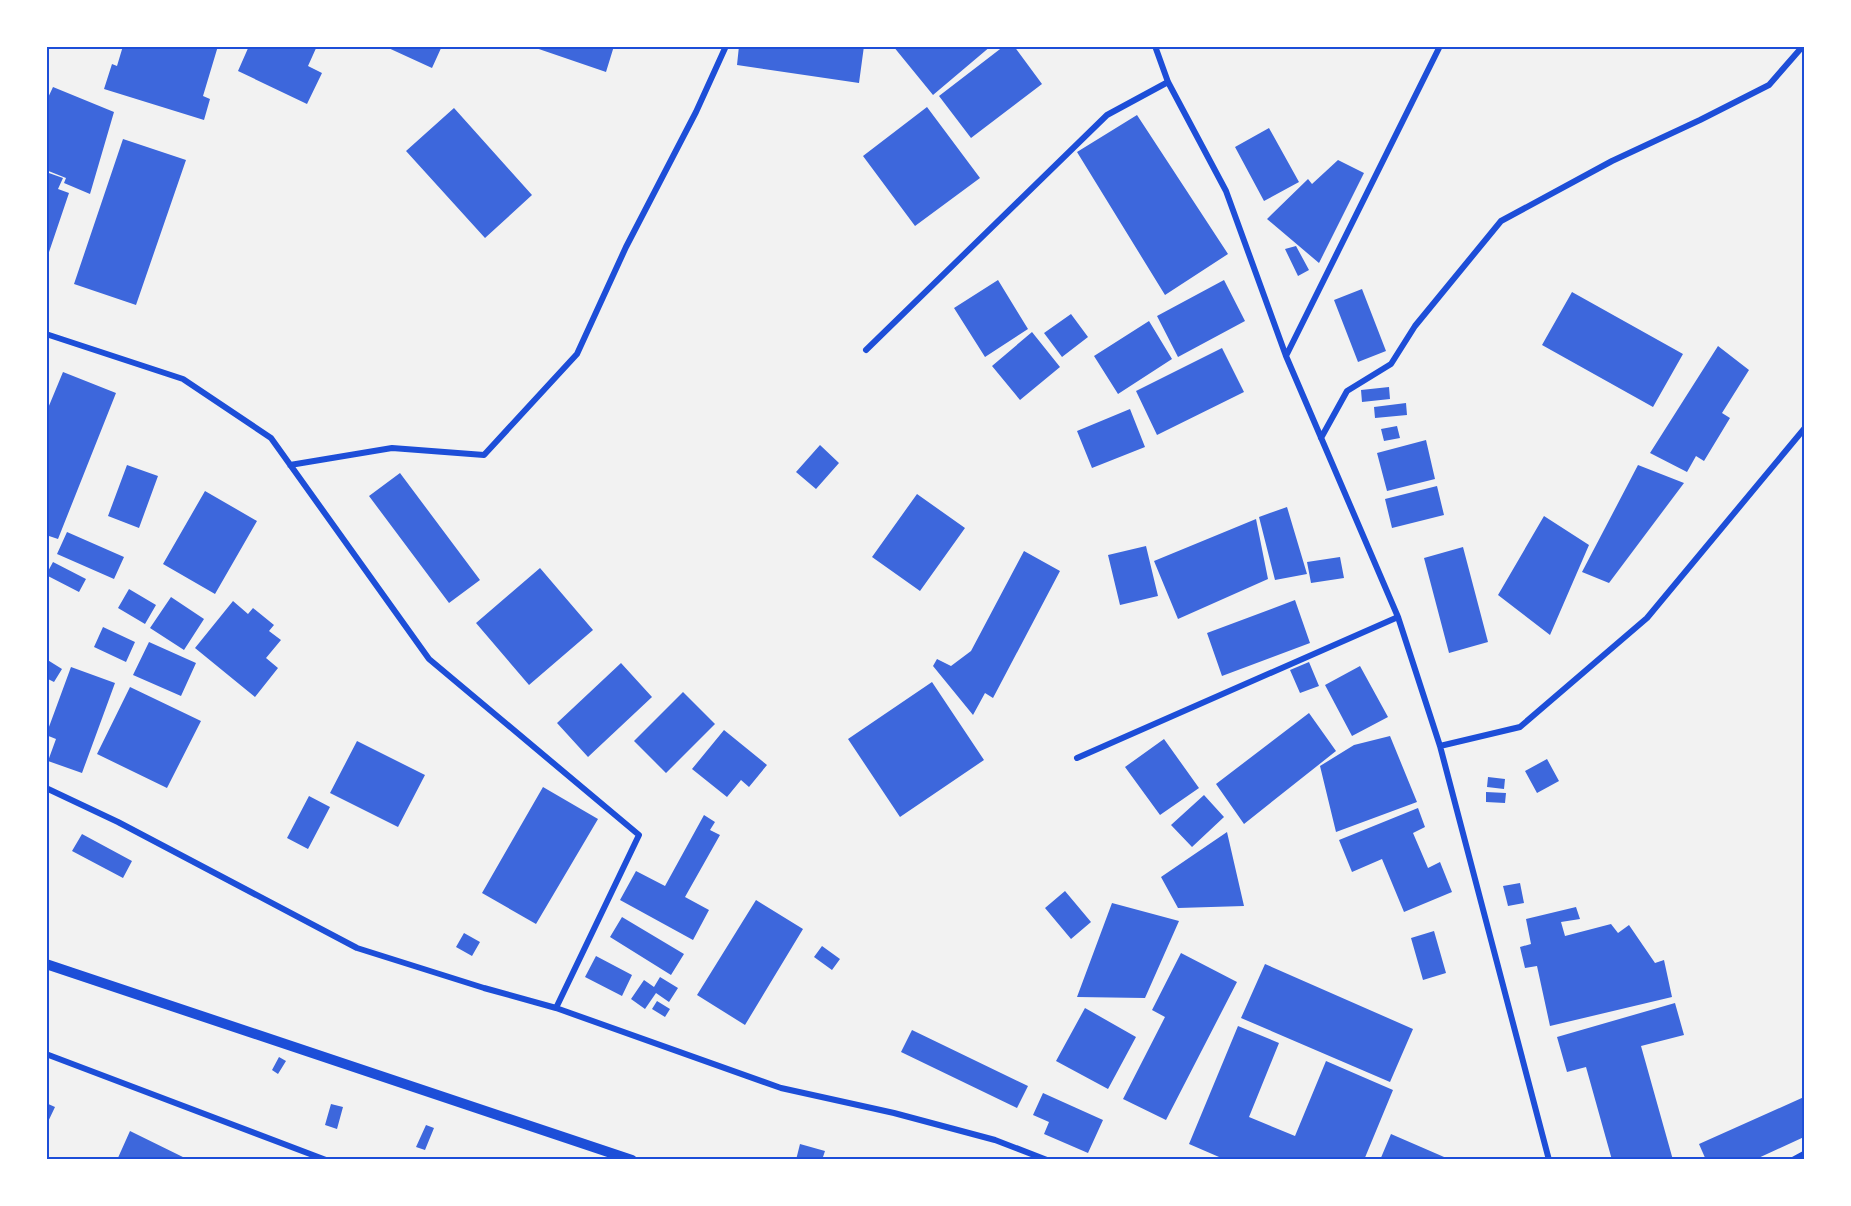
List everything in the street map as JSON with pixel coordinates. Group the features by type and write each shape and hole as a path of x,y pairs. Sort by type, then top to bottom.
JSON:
{"street":[{"path":"290,465 392,448 484,455 577,354 626,247 696,112 726,46"},
{"path":"1155,46 1168,82 1226,191 1286,356 1398,618 1440,746 1550,1160"},
{"path":"1286,356 1440,46"},
{"path":"1322,438 1347,391 1391,364 1415,326 1502,221 1612,161 1769,86 1803,46"},
{"path":"866,350 1107,115 1168,82"},
{"path":"46,334 183,379 271,438 429,659 639,834 556,1008"},
{"path":"1440,746 1520,728 1647,618 1804,429"},
{"path":"1077,758 1398,618"},
{"path":"46,788 118,822 357,948 556,1008 781,1088 894,1113 995,1140 1047,1160"},
{"path":"46,964 632,1160"},
{"path":"46,1054 327,1160"},
{"path":"1793,1160 1804,1154"}],"building":[{"path":"123,46 218,46 203,96 210,99 204,120 104,89 112,64 117,66"},
{"path":"249,46 317,46 308,66 322,73 307,104 238,71"},
{"path":"384,46 442,46 432,68"},
{"path":"530,46 614,46 606,72"},
{"path":"739,46 864,46 859,83 737,65"},
{"path":"893,46 991,46 933,95"},
{"path":"1004,46 1014,46 1042,84 971,138 939,96"},
{"path":"53,87 114,112 90,194 64,183 66,178 46,170 46,102"},
{"path":"927,107 980,178 915,226 863,156"},
{"path":"454,108 532,195 485,238 406,151"},
{"path":"1137,115 1228,254 1165,295 1077,152"},
{"path":"1269,128 1299,182 1264,201 1235,147"},
{"path":"123,139 186,160 136,305 74,284"},
{"path":"1338,160 1364,173 1319,263 1267,219 1308,179 1312,184"},
{"path":"46,172 63,178 58,189 69,193 47,258"},
{"path":"1296,246 1309,270 1298,276 1285,249"},
{"path":"998,280 1028,329 985,357 954,308"},
{"path":"1224,280 1245,321 1178,357 1157,316"},
{"path":"1362,289 1386,351 1358,362 1334,300"},
{"path":"1572,292 1683,354 1653,407 1542,345"},
{"path":"1071,314 1088,337 1062,357 1044,333"},
{"path":"1149,321 1172,359 1118,394 1094,356"},
{"path":"1032,332 1060,367 1020,400 992,366"},
{"path":"1718,346 1749,370 1722,413 1730,418 1704,461 1696,456 1687,472 1650,453"},
{"path":"1222,348 1244,392 1157,435 1136,391"},
{"path":"63,372 116,393 58,539 46,535 46,413"},
{"path":"1389,387 1390,399 1362,402 1361,390"},
{"path":"1406,403 1407,415 1375,418 1374,407"},
{"path":"1130,409 1145,447 1092,468 1077,431"},
{"path":"1397,426 1400,438 1384,441 1381,429"},
{"path":"1426,440 1435,479 1387,491 1377,453"},
{"path":"820,445 839,463 816,489 796,472"},
{"path":"127,465 158,476 139,528 108,516"},
{"path":"1638,465 1684,483 1609,583 1582,572"},
{"path":"400,473 480,580 449,603 369,496"},
{"path":"1437,486 1444,515 1392,528 1385,499"},
{"path":"205,491 257,521 215,594 163,564"},
{"path":"917,494 965,528 920,591 872,557"},
{"path":"1287,507 1307,574 1275,580 1259,517"},
{"path":"1544,516 1589,545 1550,635 1498,595"},
{"path":"1256,519 1268,579 1178,619 1154,561"},
{"path":"67,532 124,557 114,579 57,554"},
{"path":"1146,546 1158,596 1120,605 1108,555"},
{"path":"1463,547 1488,642 1449,653 1424,558"},
{"path":"1024,551 1060,571 993,698 985,693 973,715 933,666 937,659 951,666 971,651"},
{"path":"1340,557 1344,578 1311,583 1307,562"},
{"path":"53,562 86,579 79,592 46,575"},
{"path":"540,568 593,630 529,685 476,623"},
{"path":"129,589 156,605 145,624 118,608"},
{"path":"171,597 204,619 184,650 150,628"},
{"path":"1295,600 1310,643 1222,676 1207,633"},
{"path":"233,601 248,614 253,608 274,625 269,631 281,640 266,658 278,668 255,697 195,648"},
{"path":"103,627 135,642 126,662 94,647"},
{"path":"149,642 196,663 181,696 133,675"},
{"path":"46,659 62,669 54,682 46,678"},
{"path":"1309,662 1319,686 1300,693 1290,670"},
{"path":"621,663 652,697 588,757 557,723"},
{"path":"1360,666 1388,717 1352,736 1325,685"},
{"path":"71,667 115,683 82,773 48,761 56,739 46,735"},
{"path":"932,682 984,760 900,817 848,739"},
{"path":"130,687 201,721 167,788 97,754"},
{"path":"683,692 715,724 666,773 634,741"},
{"path":"1309,713 1336,751 1244,824 1216,784"},
{"path":"724,730 767,765 749,787 741,780 727,797 692,769"},
{"path":"1390,736 1417,802 1336,832 1320,766 1354,745"},
{"path":"1164,739 1199,788 1160,815 1125,767"},
{"path":"357,741 425,775 398,827 330,793"},
{"path":"1547,759 1559,781 1537,793 1525,771"},
{"path":"1488,777 1505,779 1504,789 1487,787"},
{"path":"543,787 598,819 536,924 482,893"},
{"path":"1486,792 1506,793 1505,803 1486,802"},
{"path":"1204,795 1224,817 1192,847 1171,825"},
{"path":"309,796 330,807 308,849 287,838"},
{"path":"1418,808 1425,827 1413,833 1428,868 1440,862 1452,892 1404,912 1382,859 1352,872 1339,840"},
{"path":"704,815 715,822 710,830 720,835 685,897 709,910 693,940 620,900 636,871 665,886"},
{"path":"1227,832 1244,906 1178,908 1161,877"},
{"path":"82,834 132,861 123,878 72,851"},
{"path":"1520,883 1524,903 1508,906 1503,886"},
{"path":"1065,891 1091,922 1071,939 1045,908"},
{"path":"756,900 803,929 745,1025 697,995"},
{"path":"1112,903 1179,921 1145,998 1077,997"},
{"path":"1576,907 1580,919 1561,922 1565,936 1611,924 1618,933 1629,925 1655,963 1664,960 1672,997 1550,1026 1537,966 1525,968 1520,947 1531,944 1526,919"},
{"path":"622,917 684,954 671,975 610,937"},
{"path":"1434,931 1446,973 1423,980 1411,938"},
{"path":"464,933 480,942 472,956 456,947"},
{"path":"822,946 840,959 832,970 814,957"},
{"path":"1181,953 1237,982 1166,1120 1123,1099 1165,1017 1152,1010"},
{"path":"596,956 632,975 622,996 585,977"},
{"path":"1265,964 1413,1029 1390,1082 1241,1018"},
{"path":"660,977 678,988 669,1002 656,993 645,1009 631,999 644,980 654,987"},
{"path":"657,1001 670,1009 665,1017 652,1009"},
{"path":"1675,1003 1684,1035 1641,1046 1673,1160 1612,1160 1586,1067 1567,1072 1557,1037"},
{"path":"1085,1008 1136,1037 1108,1089 1056,1061"},
{"path":"1238,1026 1279,1043 1249,1117 1295,1136 1326,1061 1393,1090 1364,1160 1226,1160 1189,1144"},
{"path":"912,1030 1028,1086 1017,1108 901,1052"},
{"path":"279,1057 286,1061 278,1074 272,1070"},
{"path":"1043,1093 1103,1120 1088,1153 1044,1134 1049,1122 1033,1115"},
{"path":"1804,1097 1804,1137 1754,1160 1706,1160 1699,1144"},
{"path":"46,1103 55,1107 46,1126"},
{"path":"331,1104 343,1107 337,1129 325,1125"},
{"path":"426,1125 434,1128 425,1150 416,1147"},
{"path":"130,1131 189,1160 117,1160"},
{"path":"1391,1134 1451,1160 1380,1160"},
{"path":"800,1144 825,1151 822,1160 796,1160"}]}
